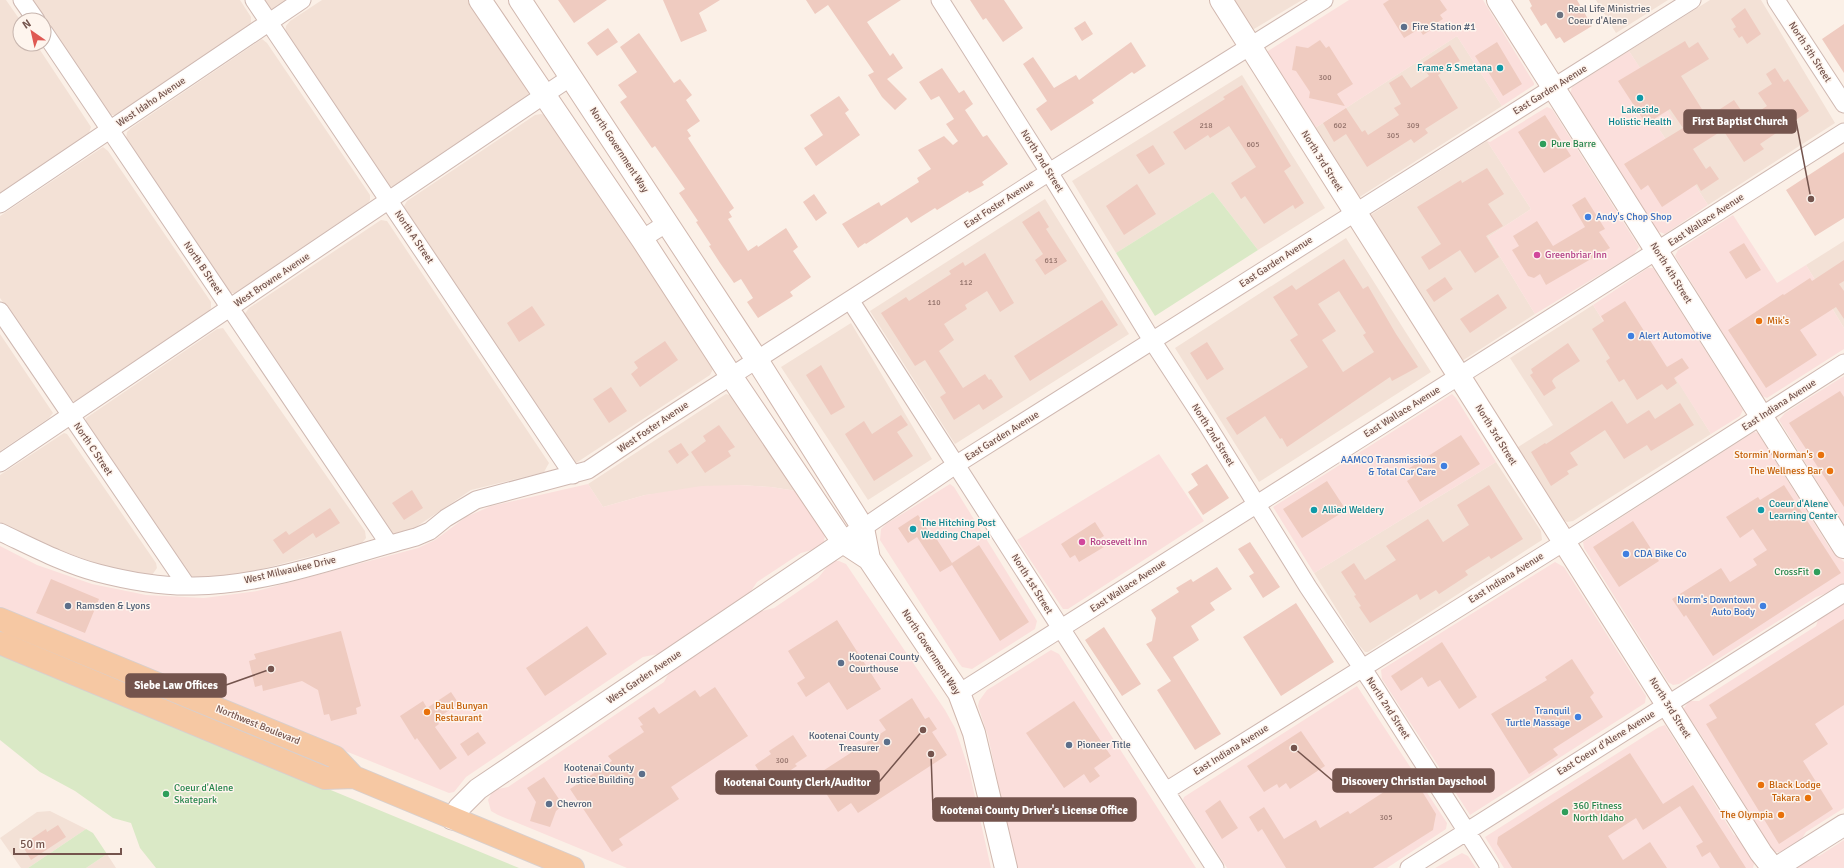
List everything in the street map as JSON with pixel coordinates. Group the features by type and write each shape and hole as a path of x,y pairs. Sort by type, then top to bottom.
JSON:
{"main road":[{"name":"North Government Way","path":"480,0 642,239 730,376 843,542 869,559"},
{"name":"North Government Way","path":"520,0 572,77 756,360 863,528 869,559 959,693 974,732 1006,868"},
{"name":"North 3rd Street","path":"1221,0 1761,853 1775,868"},
{"name":"North 4th Street","path":"1498,0 1844,547"},
{"name":"Northwest Boulevard","path":"0,619 335,757 354,777 573,868"},
{"name":"Northwest Boulevard","path":"0,643 325,778 354,777"}],"street":[{"path":"22,0 30,12"},
{"name":"North A Street","path":"254,0 573,475"},
{"name":"West Idaho Avenue","path":"0,204 302,0"},
{"name":"North 2nd Street","path":"940,0 1049,172 1153,342 1490,868"},
{"name":"East Foster Avenue","path":"756,360 1049,172 1324,0"},
{"name":"East Garden Avenue","path":"863,528 956,464 1153,342 1355,212 1692,0"},
{"name":"North 5th Street","path":"1776,0 1844,104"},
{"name":"North B Street","path":"52,44 389,544"},
{"path":"544,96 572,77"},
{"name":"West Browne Avenue","path":"0,463 544,96"},
{"name":"East Wallace Avenue","path":"959,693 1844,132"},
{"path":"642,239 667,223"},
{"name":"North 1st Street","path":"850,300 1215,868"},
{"name":"North C Street","path":"0,311 187,586"},
{"path":"730,376 756,360"},
{"name":"East Indiana Avenue","path":"1166,791 1564,542 1844,363"},
{"name":"West Foster Avenue","path":"573,475 588,470 599,464 730,376"},
{"name":"West Milwaukee Drive","path":"0,532 66,562 98,573 136,581 187,586 223,584 270,577 416,537 430,531 446,518 476,500 573,475"},
{"name":"West Garden Avenue","path":"452,819 478,789 863,528"},
{"name":"East Coeur d'Alene Avenue","path":"1409,868 1844,593"},
{"path":"1775,868 1844,825"}],"shaded area":[{"path":"0,0 6,0 14,12 12,12 12,52 41,52 91,127 89,133 0,193"},
{"path":"32,0 240,0 251,17 251,22 250,25 116,115 110,115 52,29 52,12 40,12"},
{"path":"261,0 286,0 273,9 268,9"},
{"path":"322,0 470,0 530,90 528,96 394,187 388,186 285,32 286,26 290,21"},
{"path":"1231,0 1302,0 1254,29 1251,28"},
{"path":"1349,0 1483,0 1534,85 1502,106 1457,36 1312,130 1265,53"},
{"path":"1596,0 1668,0 1616,33"},
{"path":"1710,0 1761,0 1835,123 1708,205 1659,129 1673,120 1629,51"},
{"path":"1457,36 1502,106 1358,198 1312,130"},
{"path":"262,39 267,43 370,195 370,200 368,203 235,293 229,293 126,139 127,132 131,128"},
{"path":"1629,51 1674,120 1659,129 1708,205 1665,234 1657,231 1570,94 1572,87"},
{"path":"1242,75 1325,208 1258,250 1213,192 1116,253 1072,181"},
{"path":"1547,107 1552,109 1639,247 1634,254 1535,314 1488,237 1531,209 1487,141 1490,142"},
{"path":"535,115 545,115 712,365 713,369 710,375 576,463 572,461 403,208 407,201"},
{"path":"1487,141 1531,209 1488,237 1535,314 1462,361 1369,216"},
{"path":"103,147 108,151 211,302 211,308 209,311 75,401 70,400 0,298 0,216"},
{"path":"1045,199 1129,334 955,444 870,311"},
{"path":"1733,215 1777,283 1806,265 1844,328 1844,349 1767,398 1762,396 1675,256 1678,250"},
{"path":"381,220 387,221 549,463 544,472 471,490 406,533 392,535 244,315 249,308"},
{"path":"1346,238 1431,372 1259,482 1175,348"},
{"path":"1844,241 1844,328 1806,265"},
{"path":"1648,268 1653,268 1743,410 1740,416 1711,434 1667,365 1641,381 1593,305"},
{"path":"1593,305 1641,381 1667,364 1711,434 1573,521 1567,522 1562,519 1515,449 1553,425 1510,358"},
{"path":"851,323 932,459 868,500 781,367"},
{"path":"223,328 365,531 366,538 362,543 246,573 192,579 85,423 86,418 217,329"},
{"path":"0,334 53,413 49,418 0,451"},
{"path":"1844,376 1844,525 1779,420 1785,413"},
{"path":"726,394 733,396 797,491 771,487 739,485 645,495 603,507 588,484"},
{"path":"1452,394 1496,462 1314,573 1273,507"},
{"path":"1754,432 1758,433 1829,547 1844,562 1844,584 1836,590 1816,597 1679,684 1673,685 1668,682 1584,548 1583,542"},
{"path":"64,433 67,434 156,563 157,568 152,575 147,577 106,567 38,542 0,522 0,475"},
{"path":"1159,454 1204,521 1068,609 1063,609 1017,540"},
{"path":"1496,462 1541,531 1542,540 1368,652 1365,652 1359,645 1314,573"},
{"path":"588,484 603,507 645,495 701,486 739,485 771,487 797,491 825,535 824,542 819,548 801,553 757,582 749,594 663,653 643,657 466,777 454,792 449,793 0,611 0,546 37,565 92,584 146,595 204,598 257,591 418,548 435,540 466,517 491,506"},
{"path":"950,484 954,487 1037,621 1035,629 972,669 962,667 959,663 880,540 881,529 886,524"},
{"path":"832,561 839,561 846,564 945,710 955,728 969,770 991,868 627,868 491,811 488,800 493,790 508,787 664,682 671,669 758,612 774,608 818,578"},
{"path":"1555,562 1564,567 1646,696 1645,703 1470,815 1382,679 1381,670"},
{"path":"1844,601 1844,808 1806,832 1799,843 1783,852 1773,852 1724,771 1717,770 1705,746 1705,741 1691,720 1687,719 1683,713 1684,708 1689,701 1699,701 1816,626 1819,617"},
{"path":"1051,650 1059,654 1196,868 1016,868 988,736 978,706 979,701 987,690"},
{"path":"1357,686 1447,823 1446,829 1387,868 1227,868 1183,800 1184,797"},
{"path":"1665,725 1734,835 1741,839 1755,860 1753,868 1504,868 1485,837 1659,727"},
{"path":"50,811 86,829 28,868 21,868 0,838 37,812"},
{"path":"1844,840 1844,868 1794,868 1812,857 1819,856"},
{"path":"1462,853 1468,856 1476,868 1435,868"},
{"path":"107,854 116,868 86,868"}],"green space":[{"path":"1213,192 1258,250 1155,316 1116,253"},
{"path":"0,653 519,868 156,868 140,848 131,823 113,818 75,791 40,772 0,740"},
{"path":"86,829 93,833 107,854 86,868 28,868"}],"building":[{"path":"558,0 607,0 574,23"},
{"path":"663,0 720,0 699,13 707,31 681,42"},
{"path":"806,0 901,0 867,22 890,56 893,53 903,68 887,79 907,99 895,110 882,97 868,75 874,72 828,5 815,14"},
{"path":"970,0 1004,0 1023,28 1003,42 986,18 983,20"},
{"name":"Fire Station #1","path":"1389,0 1440,0 1447,10 1440,15 1443,19 1433,25 1435,27 1423,35 1419,29 1404,38 1383,4"},
{"name":"Real Life Ministries Coeur d'Alene","path":"1529,0 1577,0 1592,26 1564,43 1560,37 1556,39 1546,23 1541,26 1530,8 1532,6"},
{"path":"1745,8 1761,34 1747,44 1742,36 1739,38 1733,29 1736,27 1731,19"},
{"path":"1085,21 1093,34 1082,41 1074,28"},
{"path":"1844,24 1844,73 1822,39"},
{"path":"608,28 618,42 597,56 587,43"},
{"path":"639,33 674,83 680,79 692,95 686,100 700,121 687,130 691,136 688,138 734,208 729,212 732,217 728,219 748,251 757,245 758,247 786,228 798,247 793,251 811,277 790,292 793,296 758,318 747,302 753,298 741,279 734,283 709,246 711,245 696,222 698,221 679,193 685,189 655,146 652,148 620,102 627,97 618,85 637,72 620,47"},
{"path":"1320,40 1326,48 1329,46 1353,84 1337,94 1345,106 1309,98 1310,92 1296,71 1292,70 1296,46 1308,48"},
{"path":"1685,41 1689,48 1698,42 1709,59 1681,76 1705,114 1709,111 1711,115 1734,100 1747,119 1767,106 1758,93 1772,84 1766,74 1775,68 1784,82 1788,79 1809,111 1760,144 1764,149 1744,162 1723,130 1693,149 1706,169 1710,166 1719,179 1701,191 1697,184 1662,207 1648,185 1641,190 1624,164 1683,128 1670,109 1646,124 1618,81"},
{"path":"1131,42 1146,66 1134,74 1132,72 1092,100 1094,103 1051,131 1036,109 1047,101 1023,64 1033,57 1054,88 1076,75 1079,80"},
{"name":"Frame & Smetana","path":"1497,42 1522,84 1503,96 1487,70 1485,71 1475,56"},
{"path":"1450,45 1460,61 1438,75 1458,108 1425,129 1428,133 1414,143 1411,139 1367,167 1346,134 1334,142 1323,123 1346,108 1362,132 1365,130 1368,135 1399,115 1394,108 1401,104 1389,83 1402,75 1411,88 1429,76 1421,64"},
{"path":"942,68 959,93 964,90 973,104 965,110 983,137 987,135 1008,164 982,182 984,185 969,193 968,191 937,210 935,208 911,223 907,217 858,248 842,224 879,202 881,206 919,182 917,178 931,169 918,150 944,136 953,145 958,141 946,124 954,119 939,96 931,100 919,82"},
{"path":"1242,85 1291,166 1284,171 1304,203 1295,209 1293,205 1264,224 1245,196 1241,199 1231,183 1256,167 1229,126 1210,138 1208,135 1185,150 1173,132 1225,99 1223,97"},
{"path":"839,96 849,110 845,113 860,135 816,166 804,148 823,135 810,115"},
{"path":"1545,115 1571,156 1544,173 1518,132"},
{"path":"1153,145 1165,164 1149,174 1136,155"},
{"path":"1844,152 1844,218 1815,236 1786,190"},
{"path":"1487,168 1504,194 1488,204 1503,226 1486,236 1499,257 1475,273 1460,250 1429,270 1421,257 1441,244 1417,207 1461,180 1462,183"},
{"path":"1137,184 1156,214 1124,235 1106,206"},
{"path":"814,194 827,213 816,221 803,202"},
{"path":"1585,197 1605,229 1599,232 1610,248 1546,285 1540,274 1534,278 1528,276 1512,250 1519,246 1513,236 1537,221 1553,246 1585,227 1572,205"},
{"path":"1039,211 1049,227 1046,229 1067,261 1045,275 1035,260 1043,254 1022,222"},
{"path":"1744,243 1761,270 1746,279 1729,252"},
{"path":"985,253 1014,303 1000,312 987,291 965,305 967,309 944,324 954,340 939,351 963,388 985,374 989,380 991,379 1003,397 983,410 979,404 954,420 940,397 946,393 925,360 915,366 881,313 906,297 909,301 951,274 949,271 963,262 965,266"},
{"path":"1344,259 1363,289 1368,286 1396,334 1418,367 1392,381 1390,377 1287,447 1265,416 1237,435 1226,418 1308,367 1290,340 1298,335 1273,297 1292,285 1296,290","holes":["1339,291 1366,333 1363,335 1374,352 1343,372 1322,340 1336,331 1318,304"]},
{"path":"1844,260 1844,281 1839,284 1844,291 1844,319 1836,307 1800,330 1817,355 1766,388 1728,330 1783,294 1784,295 1810,278 1812,281"},
{"path":"1445,277 1453,289 1434,302 1426,290"},
{"path":"1498,294 1507,308 1470,333 1460,319"},
{"path":"1102,300 1118,325 1030,381 1014,356"},
{"path":"1625,301 1667,367 1682,358 1689,368 1674,378 1677,383 1667,390 1662,384 1637,400 1624,379 1619,382 1606,361 1610,358 1592,329 1604,321 1601,316"},
{"path":"532,306 545,325 519,342 507,323"},
{"path":"665,341 678,360 640,387 631,374 638,368 634,362"},
{"path":"1207,342 1224,369 1207,380 1190,353"},
{"path":"1568,343 1580,361 1554,378 1552,381 1556,388 1544,396 1530,375 1533,373 1531,369"},
{"path":"821,365 845,407 831,415 806,375"},
{"path":"611,387 627,411 609,423 593,399"},
{"path":"1840,391 1844,397 1844,507 1789,423"},
{"path":"1612,401 1627,424 1649,410 1655,419 1680,403 1694,425 1651,451 1647,445 1624,459 1605,430 1570,453 1578,465 1567,471 1569,474 1551,486 1531,452 1545,443 1546,444"},
{"path":"901,415 908,425 897,432 913,456 874,481 845,434 864,421 872,434"},
{"path":"719,425 735,447 728,451 731,456 705,473 691,452 706,441 703,436"},
{"name":"AAMCO Transmissions & Total Car Care","path":"1461,435 1480,464 1420,502 1407,481 1413,477 1408,469"},
{"path":"681,443 689,455 677,464 668,451"},
{"path":"1207,464 1229,498 1203,515 1188,492 1198,485 1191,474"},
{"name":"Allied Weldery","path":"1327,481 1346,510 1302,538 1283,509"},
{"path":"1489,485 1523,539 1491,559 1489,556 1465,571 1468,575 1439,594 1436,590 1420,600 1417,594 1370,623 1359,607 1361,606 1354,596 1356,595 1341,572 1354,563 1365,580 1396,560 1386,546 1428,519 1443,542 1469,525 1457,505"},
{"path":"1784,485 1841,573 1713,656 1686,615 1684,617 1672,599 1721,568 1730,582 1757,565 1753,559 1767,550 1753,529 1740,538 1726,517 1758,497 1760,500"},
{"path":"412,490 423,508 404,520 392,503"},
{"path":"330,508 340,523 316,538 313,533 283,554 273,540 286,531 289,535"},
{"path":"918,515 932,536 934,535 952,563 979,545 1029,622 1000,641 952,565 940,572 917,537 908,543 898,528"},
{"name":"CDA Bike Co","path":"1633,521 1659,561 1619,587 1593,547"},
{"name":"Roosevelt Inn","path":"1095,522 1104,536 1099,539 1104,547 1079,562 1075,555 1070,558 1061,544"},
{"path":"1250,542 1280,587 1263,598 1249,576 1254,573 1238,549"},
{"path":"1217,567 1232,589 1210,603 1215,610 1191,626 1199,640 1173,657 1221,734 1195,750 1157,690 1171,681 1146,644 1152,641 1156,618 1151,610 1179,592 1176,588 1191,579 1193,582"},
{"name":"Ramsden & Lyons","path":"51,579 99,599 85,633 36,613"},
{"path":"1296,603 1334,662 1281,696 1243,637"},
{"path":"1844,619 1844,705 1815,724 1828,744 1803,761 1833,809 1779,844 1706,724 1717,718 1709,705"},
{"name":"Kootenai County Courthouse","path":"837,620 881,689 847,710 829,682 806,697 797,683 805,678 788,651"},
{"path":"587,626 607,654 545,696 526,668"},
{"path":"1104,627 1141,684 1122,696 1085,640"},
{"path":"341,631 361,706 356,708 357,714 331,721 329,714 324,715 318,690 302,681 263,691 262,685 255,687 249,661 256,659 254,654"},
{"path":"1442,642 1477,697 1459,709 1440,680 1428,687 1422,677 1401,691 1391,676"},
{"path":"1572,659 1594,693 1590,697 1603,717 1553,749 1558,755 1529,774 1491,714 1547,680 1545,677"},
{"name":"Kootenai County Justice Building","path":"715,687 748,736 671,787 679,799 619,839 623,845 612,852 570,789 612,761 608,756 644,732 640,726 643,725 638,718 654,707 659,714 695,690 700,697"},
{"path":"451,692 459,704 436,719 439,724 435,727 457,758 440,770 417,738 415,740 400,716 423,701 427,708"},
{"path":"912,698 925,719 929,717 937,729 932,732 947,755 858,813 851,803 838,812 815,776 886,730 879,720"},
{"name":"Pioneer Title","path":"1074,701 1111,756 1094,768 1100,776 1090,783 1084,774 1064,788 1026,733"},
{"path":"1301,731 1325,766 1290,789 1286,783 1279,788 1277,784 1264,792 1247,766"},
{"path":"478,732 486,743 468,756 460,744"},
{"path":"793,735 807,756 795,764 797,766 768,785 755,765 771,754 769,751"},
{"path":"1630,753 1663,804 1693,785 1746,868 1720,868 1710,852 1702,857 1696,846 1703,842 1680,806 1643,830 1636,818 1608,836 1623,860 1650,842 1667,868 1512,868 1497,844 1498,837"},
{"path":"1409,770 1436,814 1433,830 1373,868 1286,868 1262,829 1258,832 1249,817 1264,807 1284,839 1316,820 1320,828 1348,811 1350,814 1390,788 1387,784"},
{"name":"Chevron","path":"544,777 563,805 556,811 550,827 530,821 536,802 527,788"},
{"path":"1220,800 1238,828 1222,839 1205,811"},
{"path":"58,825 66,837 31,860 22,845 46,829 47,832"}],"place":[{"name":"Real Life Ministries Coeur d'Alene","path":"1560,15"},
{"name":"Fire Station #1","path":"1404,27"},
{"name":"Frame & Smetana","path":"1500,68"},
{"name":"Lakeside Holistic Health","path":"1640,98"},
{"name":"Pure Barre","path":"1543,144"},
{"name":"First Baptist Church","path":"1811,199"},
{"name":"Andy's Chop Shop","path":"1588,217"},
{"name":"Greenbriar Inn","path":"1537,255"},
{"name":"Mik's","path":"1759,321"},
{"name":"Alert Automotive","path":"1631,336"},
{"name":"Stormin' Norman's","path":"1821,455"},
{"name":"AAMCO Transmissions & Total Car Care","path":"1444,466"},
{"name":"The Wellness Bar","path":"1830,471"},
{"name":"Allied Weldery","path":"1314,510"},
{"name":"Coeur d'Alene Learning Center","path":"1761,510"},
{"name":"The Hitching Post Wedding Chapel","path":"913,529"},
{"name":"Roosevelt Inn","path":"1082,542"},
{"name":"CDA Bike Co","path":"1626,554"},
{"name":"CrossFit","path":"1817,572"},
{"name":"Ramsden & Lyons","path":"68,606"},
{"name":"Norm's Downtown Auto Body","path":"1763,606"},
{"name":"Kootenai County Courthouse","path":"841,663"},
{"name":"Siebe Law Offices","path":"271,669"},
{"name":"Paul Bunyan Restaurant","path":"427,712"},
{"name":"Tranquil Turtle Massage","path":"1578,717"},
{"name":"Kootenai County Clerk/Auditor","path":"923,730"},
{"name":"Kootenai County Treasurer","path":"887,742"},
{"name":"Pioneer Title","path":"1069,745"},
{"name":"Discovery Christian Dayschool","path":"1294,748"},
{"name":"Kootenai County Driver's License Office","path":"931,754"},
{"name":"Kootenai County Justice Building","path":"642,774"},
{"name":"Black Lodge","path":"1761,785"},
{"name":"Coeur d'Alene Skatepark","path":"166,794"},
{"name":"Takara","path":"1808,798"},
{"name":"Chevron","path":"549,804"},
{"name":"360 Fitness North Idaho","path":"1565,812"},
{"name":"The Olympia","path":"1781,815"}]}
